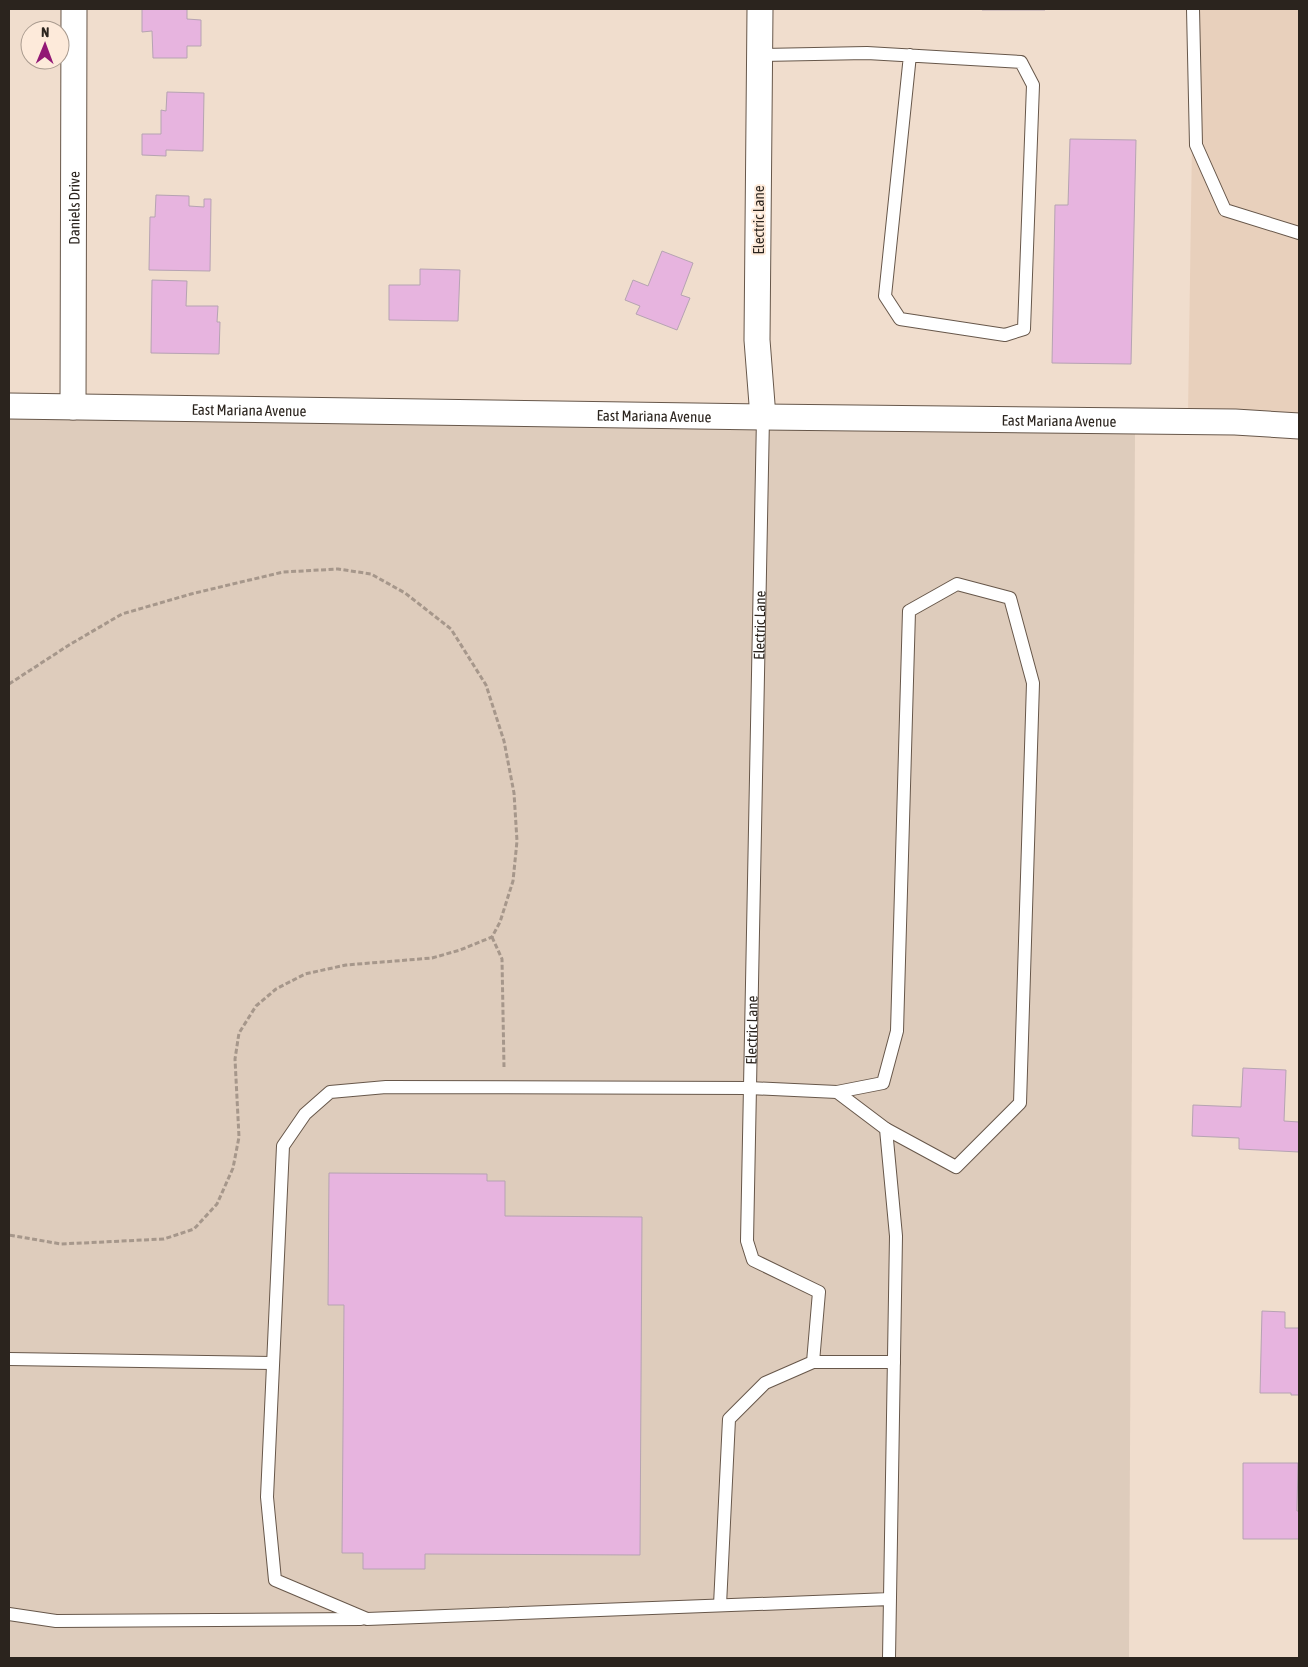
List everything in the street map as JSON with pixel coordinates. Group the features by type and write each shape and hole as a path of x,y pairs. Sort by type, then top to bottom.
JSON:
{"street":[{"name":"Daniels Drive","path":"73,406 74,9"},
{"name":"Electric Lane","path":"760,9 757,340 763,417"},
{"name":"East Mariana Avenue","path":"9,406 1235,422 1299,426"}],"lane":[{"path":"1193,9 1196,145 1225,210 1299,233"},
{"path":"760,55 866,53 1021,62 1033,85 1024,329 1004,335 900,319 885,296 910,56"},
{"name":"Electric Lane","path":"763,417 747,1241 753,1260 820,1292 813,1362"},
{"path":"367,1619 275,1580 267,1497 283,1146 305,1114 330,1092 386,1087 504,1087 749,1088 837,1092 883,1083 897,1031 909,611 957,584 1010,598 1033,683 1020,1103 956,1167 886,1129 837,1092"},
{"path":"886,1129 896,1236 889,1658"},
{"path":"9,1358 273,1363"},
{"path":"720,1605 729,1418 765,1383 813,1362 894,1362"},
{"path":"9,1614 56,1622 367,1619 890,1599"}],"path":[{"path":"9,684 122,614 191,594 283,572 338,569 371,574 405,593 450,629 486,685 504,741 514,793 517,841 513,881 500,922 492,937 460,950 432,958 346,965 306,974 276,989 256,1006 239,1033 235,1059 239,1137 233,1168 218,1204 194,1228 164,1239 60,1244 9,1235"},
{"path":"492,937 502,959 504,1087"}],"shaded area":[{"path":"1194,9 1299,9 1299,414 1188,414"},
{"path":"9,419 1135,433 1129,1658 9,1658"}],"building":[{"path":"142,9 187,9 187,19 201,20 201,46 187,46 187,58 153,58 152,31 142,32"},
{"path":"982,9 1046,9 982,10"},
{"path":"167,92 204,93 203,151 166,150 166,156 142,155 142,134 161,134 161,110 166,111"},
{"path":"1070,139 1136,140 1131,364 1052,363 1055,205 1068,205"},
{"path":"156,195 189,196 189,206 204,207 204,199 211,199 210,271 149,270 150,217 155,217"},
{"path":"662,251 693,263 681,295 690,298 677,330 636,314 640,306 625,300 633,280 648,286"},
{"path":"420,269 460,270 458,321 389,320 389,285 420,285"},
{"path":"152,280 187,281 186,306 218,306 217,322 220,322 219,354 151,353"},
{"path":"1243,1068 1286,1070 1284,1121 1299,1122 1299,1152 1239,1149 1239,1138 1192,1136 1193,1105 1241,1107"},
{"path":"329,1173 487,1174 487,1181 505,1181 505,1216 642,1217 640,1555 425,1554 425,1569 363,1569 363,1553 342,1553 344,1305 328,1305"},
{"path":"1262,1311 1285,1312 1285,1328 1299,1328 1299,1395 1291,1395 1291,1393 1260,1393"},
{"path":"1243,1463 1298,1463 1297,1511 1299,1511 1299,1539 1243,1539"}]}
